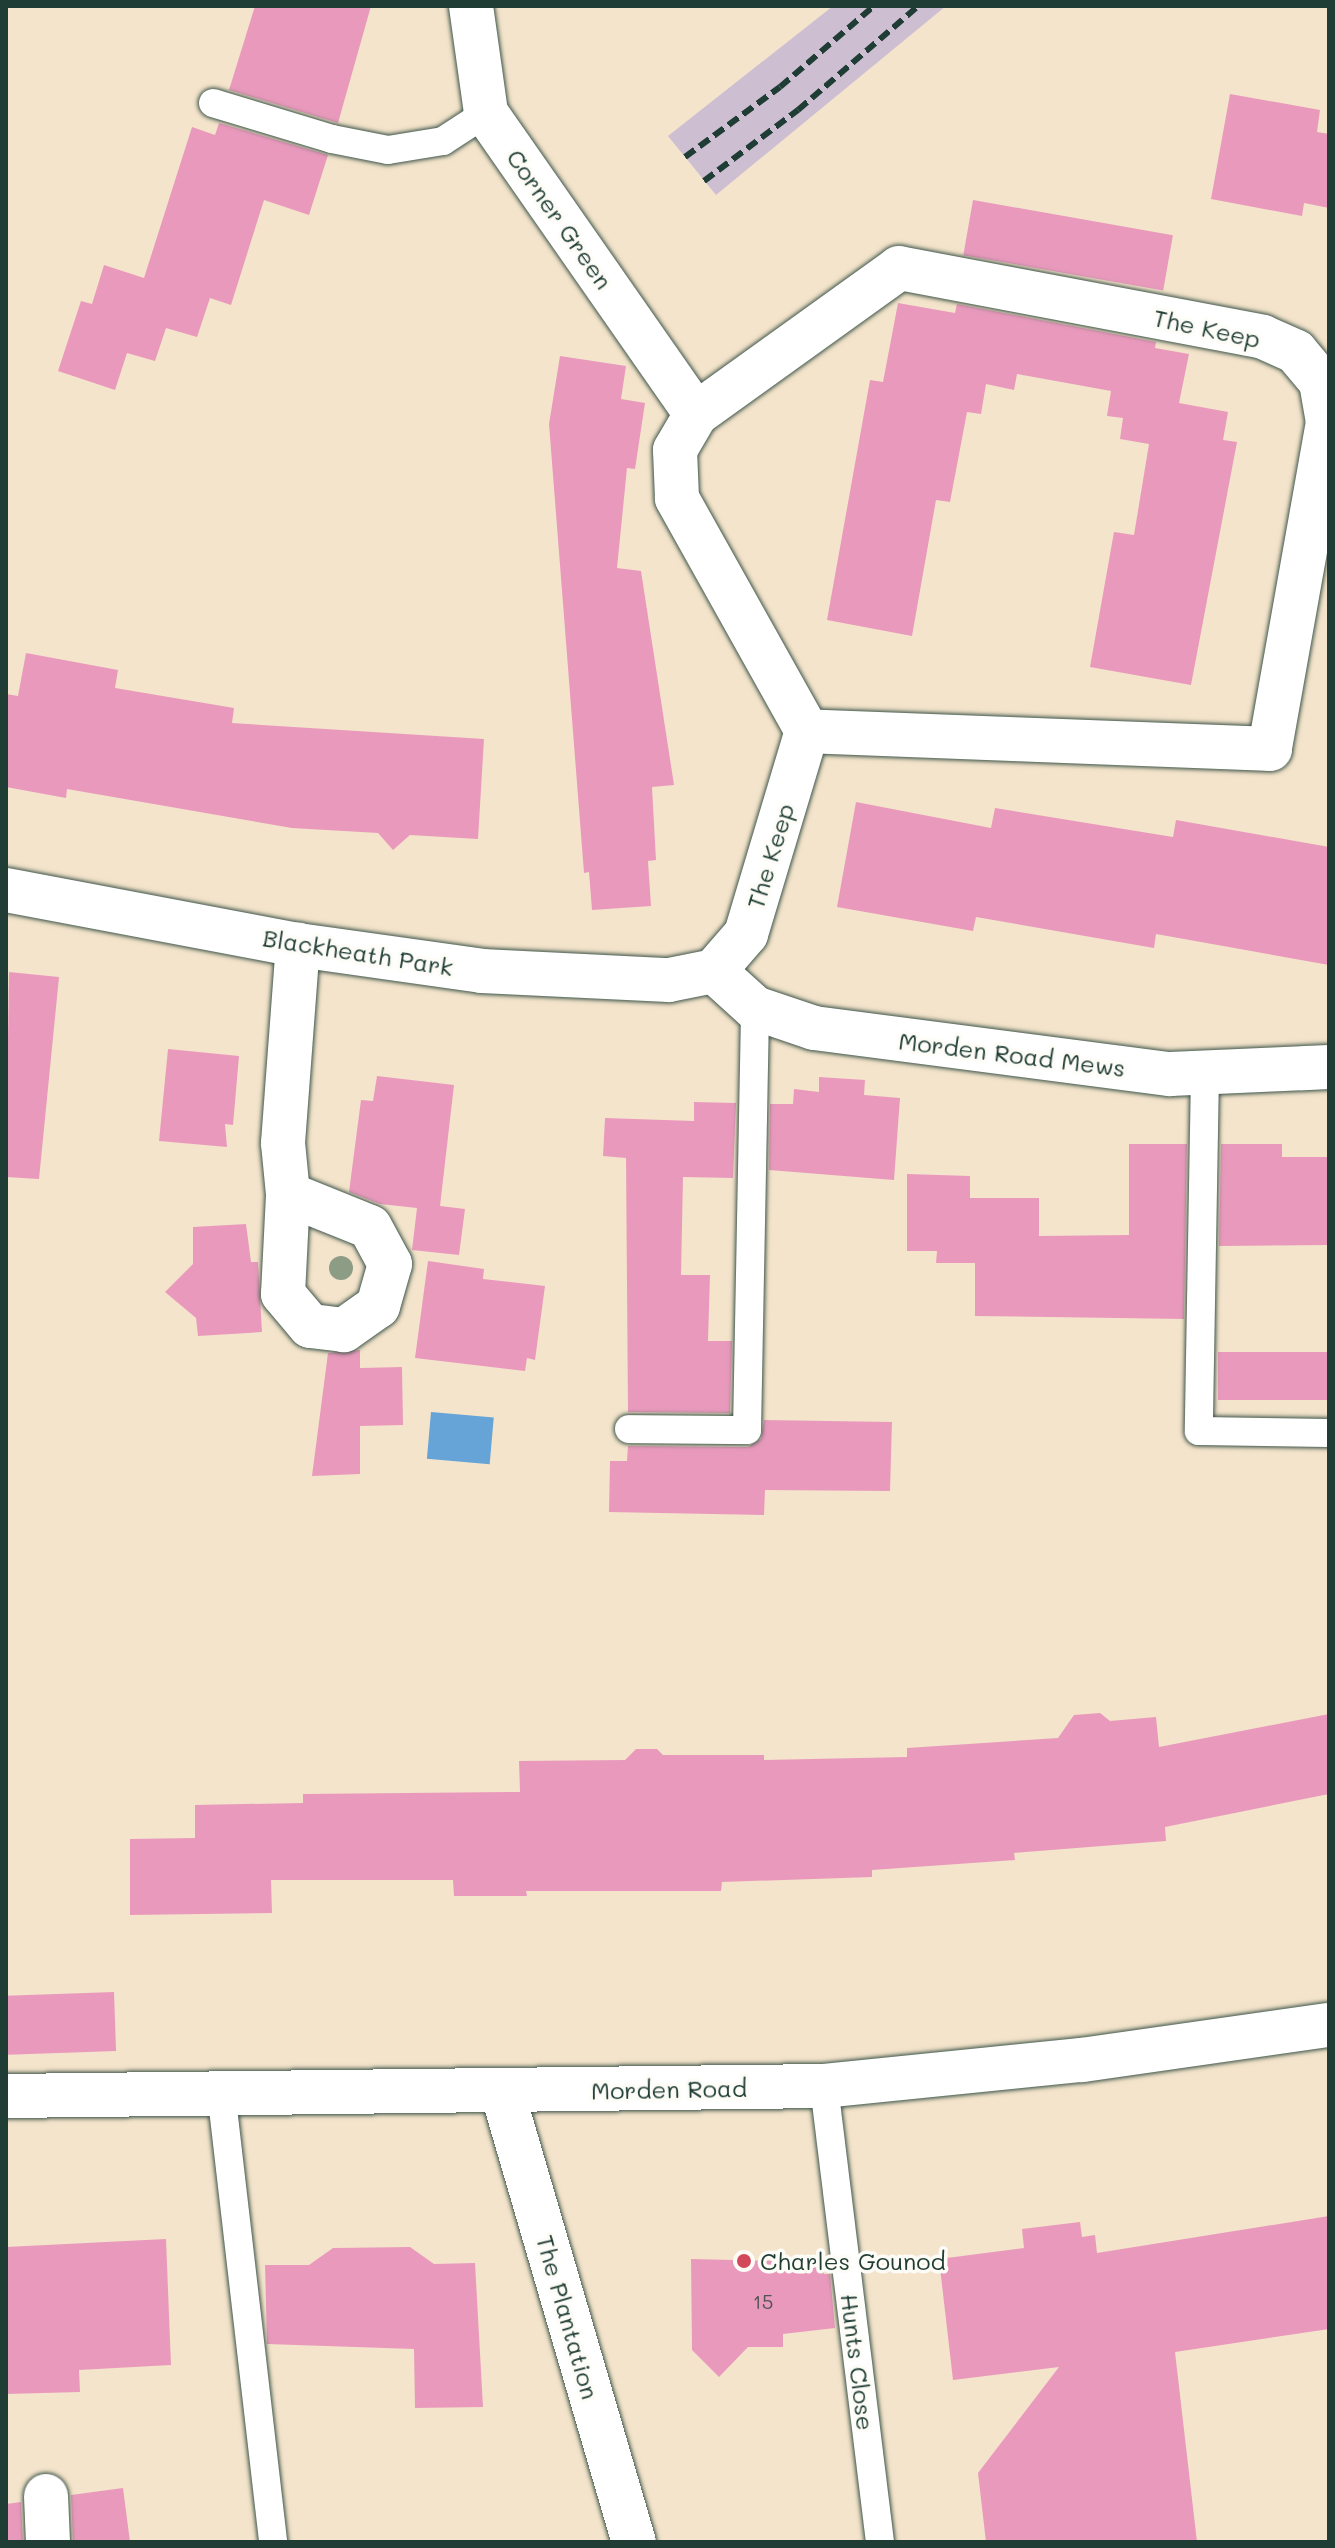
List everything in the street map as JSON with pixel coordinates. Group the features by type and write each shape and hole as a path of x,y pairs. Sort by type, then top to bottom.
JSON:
{"street":[{"name":"Corner Green","path":"471,6 486,113 696,414"},
{"name":"The Keep","path":"714,971 746,934 807,731 677,498 675,450 696,414 899,268 1263,337 1296,352 1321,382 1328,422 1270,749 807,731"},
{"name":"Blackheath Park","path":"6,890 298,945 482,971 669,980 714,971"},
{"path":"288,1194 283,1143 298,945"},
{"name":"Morden Road Mews","path":"714,971 755,1008 814,1028 1170,1074 1329,1067"},
{"name":"Morden Road","path":"6,2096 824,2086 1082,2060 1329,2025"},
{"name":"The Plantation","path":"502,2091 634,2542"},
{"path":"46,2496 48,2542"}],"lane":[{"path":"213,103 332,139 388,150 443,141 486,113"},
{"path":"629,1429 747,1430 755,1008"},
{"path":"1205,1073 1199,1431 1329,1433"},
{"name":"Hunts Close","path":"824,2086 880,2542"},
{"path":"221,2091 273,2542"}],"shaded area":[{"path":"833,6 946,6 716,195 668,136"}],"water":[{"path":"431,1412 494,1417 490,1464 427,1459"}],"building":[{"path":"255,6 371,6 338,123 229,90"},
{"path":"1230,94 1320,110 1317,132 1329,134 1329,208 1304,203 1302,216 1211,199"},
{"path":"219,123 328,155 309,215 264,200 231,305 210,298 197,337 166,328 155,361 127,353 115,390 58,371 81,301 92,304 104,265 144,278 192,127 215,135"},
{"path":"973,200 1173,235 1163,290 963,255"},
{"path":"898,303 955,313 957,304 1156,342 1155,348 1189,354 1179,403 1228,412 1223,440 1237,442 1191,685 1090,667 1114,532 1134,535 1149,444 1120,439 1123,418 1107,416 1111,391 1017,374 1014,390 986,384 981,414 967,412 950,502 936,500 912,636 827,620 870,380 883,382"},
{"path":"560,356 626,366 621,399 645,403 635,469 627,468 617,568 641,571 674,785 652,787 656,860 648,861 651,906 592,910 589,872 584,873 549,424"},
{"path":"26,653 118,670 115,688 234,708 232,723 484,739 478,839 410,835 393,850 378,833 292,828 67,789 66,798 6,787 6,694 18,696"},
{"path":"856,802 991,828 995,808 1173,837 1176,820 1329,847 1329,965 1156,934 1154,948 976,917 973,931 837,907"},
{"path":"9,972 59,977 39,1179 6,1177"},
{"path":"168,1049 239,1056 233,1125 225,1124 227,1147 159,1141"},
{"path":"377,1076 454,1085 440,1206 465,1209 459,1255 412,1250 417,1208 380,1204 349,1192 361,1100 373,1101"},
{"path":"819,1077 865,1080 864,1095 900,1098 894,1180 769,1170 770,1104 793,1104 794,1089 819,1092"},
{"path":"694,1102 736,1103 733,1178 683,1177 681,1275 710,1275 708,1341 732,1341 730,1413 628,1412 626,1158 603,1156 605,1118 694,1121"},
{"path":"1129,1144 1187,1144 1184,1319 975,1316 975,1263 936,1263 937,1251 907,1251 907,1174 970,1176 970,1198 1039,1198 1039,1236 1129,1235"},
{"path":"1221,1144 1282,1144 1282,1157 1329,1157 1329,1245 1219,1246"},
{"path":"246,1224 251,1262 258,1262 262,1332 198,1336 196,1318 165,1292 193,1264 193,1227"},
{"path":"428,1261 484,1269 483,1279 545,1286 535,1360 527,1358 525,1371 415,1358"},
{"path":"360,1350 360,1368 402,1367 403,1425 360,1426 360,1474 312,1476 328,1353"},
{"path":"1218,1352 1329,1352 1329,1400 1218,1400"},
{"path":"764,1420 892,1422 890,1491 765,1490 764,1515 609,1512 610,1461 627,1461 628,1446 748,1447 761,1439"},
{"path":"1100,1713 1110,1721 1156,1717 1159,1747 1329,1714 1329,1794 1165,1827 1166,1841 1014,1853 1015,1860 872,1870 872,1877 722,1882 721,1891 526,1891 527,1896 454,1896 453,1880 271,1880 272,1913 130,1915 130,1839 195,1838 195,1805 303,1803 303,1794 520,1792 519,1761 625,1760 636,1749 657,1749 663,1755 764,1755 764,1760 907,1757 907,1748 1058,1738 1074,1715"},
{"path":"114,1992 116,2051 8,2055 6,1996"},
{"path":"1329,2216 1329,2329 1175,2352 1197,2542 986,2542 978,2473 1059,2367 953,2380 939,2259 1024,2248 1022,2229 1080,2222 1082,2237 1095,2235 1097,2253"},
{"path":"166,2239 171,2365 79,2370 80,2392 6,2394 6,2247"},
{"path":"410,2247 434,2264 475,2263 483,2407 415,2408 414,2349 267,2344 265,2265 309,2265 333,2248"},
{"path":"691,2259 823,2262 824,2274 830,2274 835,2328 783,2334 783,2347 748,2347 719,2377 692,2350"},
{"path":"123,2488 130,2542 73,2542 71,2495"},
{"path":"21,2502 23,2542 6,2542 6,2504"}],"railway":[{"path":"685,157 780,87 874,6"},
{"path":"704,181 798,110 918,6"}],"place":[{"name":"Charles Gounod","path":"744,2261"}]}
